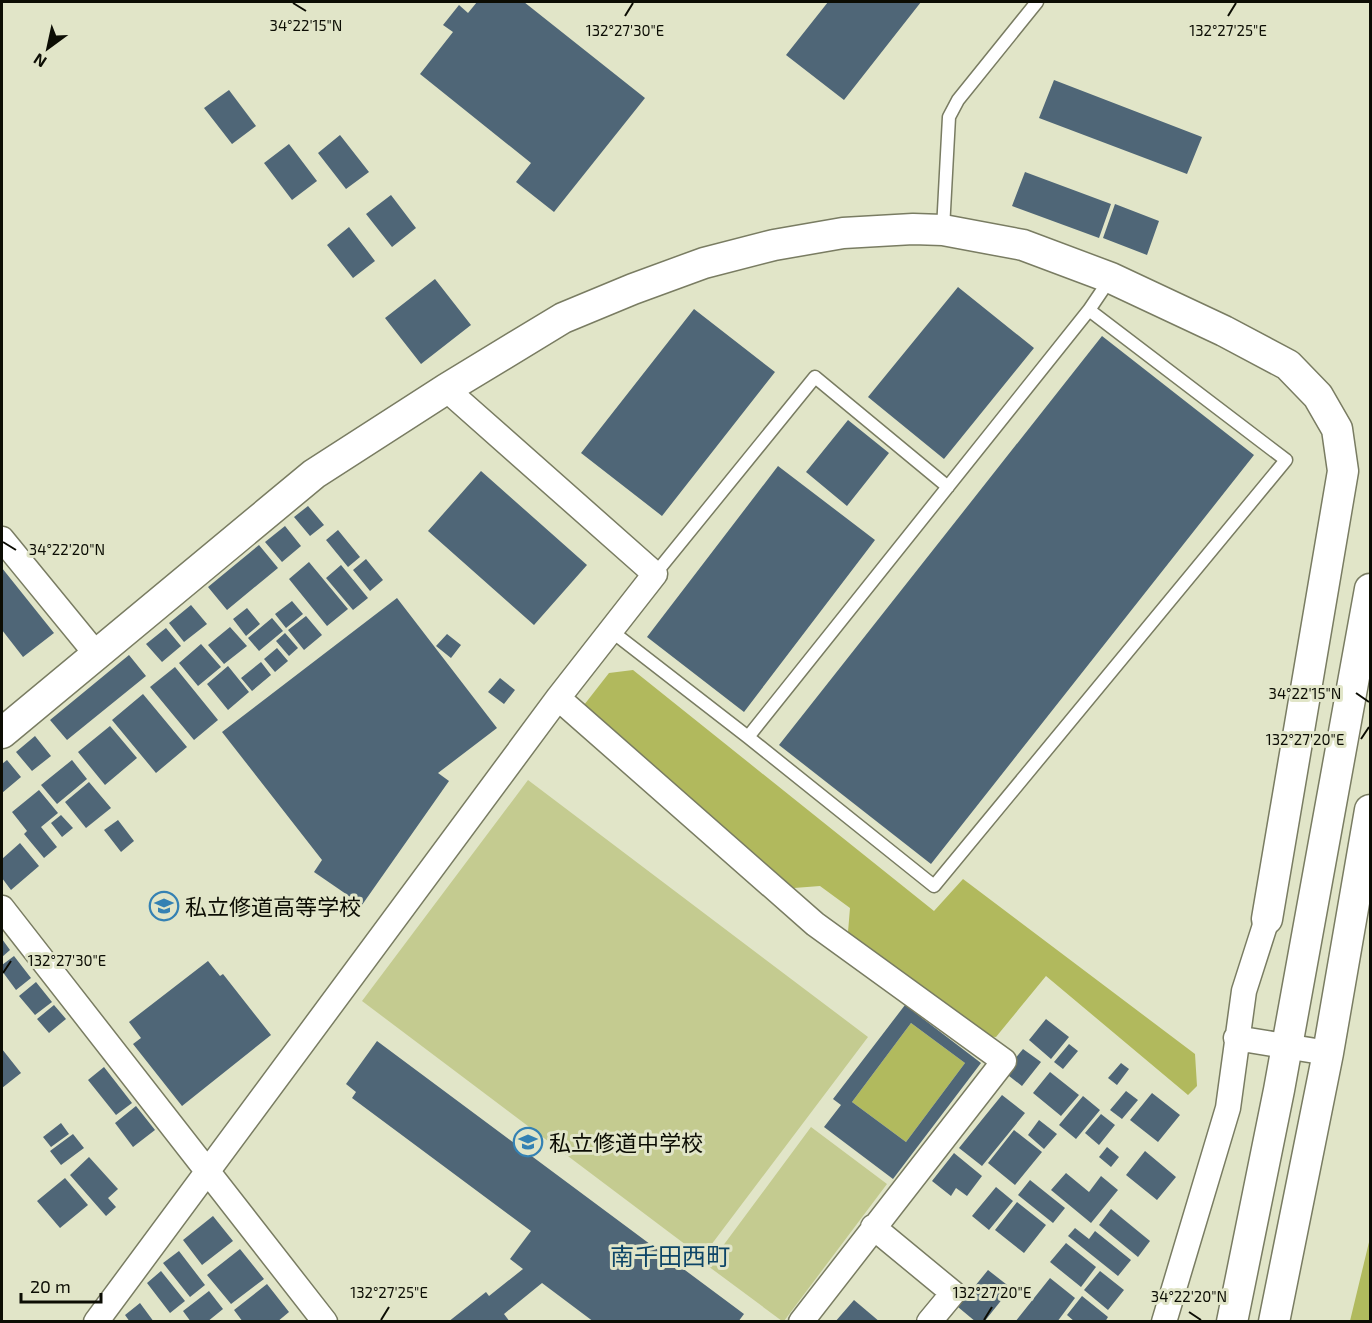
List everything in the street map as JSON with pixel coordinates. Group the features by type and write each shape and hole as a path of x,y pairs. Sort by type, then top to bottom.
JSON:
{"street":[{"path":"2,733 314,474 446,389 563,318 704,263 774,245 843,233 913,229 943,230 1023,245 1111,278 1224,332 1288,365 1318,396 1337,429 1343,471 1267,919 1244,991 1228,1108 1164,1322"},
{"path":"96,1322 558,698 655,574 446,389"},
{"path":"2,539 97,655"},
{"path":"1232,1322 1287,1046 1371,589"},
{"path":"558,698 815,924 1004,1061 801,1322"},
{"path":"1274,1322 1328,1053 1371,810"},
{"path":"2,908 325,1322"},
{"path":"1236,1038 1328,1053"},
{"path":"873,1227 953,1293 930,1322"}],"lane":[{"path":"943,230 949,117 958,100 1037,2"},
{"path":"748,737 1089,310 1111,278"},
{"path":"610,630 934,886 1286,460 1089,310"},
{"path":"655,574 815,377 948,487"}],"shaded area":[{"path":"633,670 934,911 963,879 1195,1054 1197,1086 1188,1095 1046,976 996,1037 983,1036 848,932 850,908 820,886 794,888 588,716 584,705 609,673"},
{"path":"528,780 868,1037 702,1257 362,1001"},
{"path":"911,1023 965,1063 906,1142 852,1102"},
{"path":"811,1127 887,1184 782,1321 708,1266"},
{"path":"1370,1238 1370,1321 1350,1321"}],"building":[{"path":"477,2 524,2 645,98 554,212 516,182 531,163 420,74 453,32 443,25 459,5 468,13"},
{"path":"828,2 921,2 844,100 786,55"},
{"path":"1054,80 1202,137 1187,174 1039,118"},
{"path":"229,90 256,126 232,144 204,108"},
{"path":"340,135 369,172 346,189 318,153"},
{"path":"289,144 317,181 292,200 264,163"},
{"path":"1025,172 1111,204 1099,238 1012,206"},
{"path":"391,195 416,228 392,247 366,214"},
{"path":"1115,204 1159,221 1147,255 1103,238"},
{"path":"349,227 375,261 353,278 327,245"},
{"path":"435,279 471,325 421,364 385,318"},
{"path":"958,287 1034,348 944,459 868,397"},
{"path":"694,309 775,372 662,516 581,453"},
{"path":"1102,336 1254,455 931,864 779,745"},
{"path":"848,420 889,453 847,506 806,472"},
{"path":"778,466 875,540 744,712 647,637"},
{"path":"481,471 587,565 534,625 428,531"},
{"path":"308,506 324,525 310,536 294,517"},
{"path":"285,526 301,546 282,562 265,542"},
{"path":"338,530 360,557 348,567 326,540"},
{"path":"259,545 278,568 227,610 208,587"},
{"path":"366,559 383,580 370,591 353,570"},
{"path":"309,562 348,609 327,626 289,579"},
{"path":"341,565 368,598 353,610 326,578"},
{"path":"2,568 54,633 23,657 2,630"},
{"path":"397,598 497,728 438,773 449,781 362,905 314,872 322,860 222,732"},
{"path":"292,601 303,614 286,628 275,614"},
{"path":"191,605 207,624 184,642 169,623"},
{"path":"247,608 260,624 246,636 233,619"},
{"path":"306,616 322,635 304,650 288,630"},
{"path":"272,618 283,631 259,651 248,638"},
{"path":"230,627 247,646 224,664 208,645"},
{"path":"166,628 181,646 162,662 146,644"},
{"path":"285,633 298,648 289,656 276,641"},
{"path":"447,634 461,645 451,658 436,646"},
{"path":"201,644 221,667 198,686 179,663"},
{"path":"277,648 288,661 275,672 264,659"},
{"path":"129,655 146,676 67,740 50,720"},
{"path":"261,662 271,675 252,691 241,678"},
{"path":"228,666 249,692 228,710 207,684"},
{"path":"175,667 218,720 194,740 150,687"},
{"path":"500,678 515,690 504,704 488,692"},
{"path":"143,694 187,747 156,773 112,720"},
{"path":"110,726 137,758 105,785 78,752"},
{"path":"35,736 51,756 32,771 16,752"},
{"path":"7,760 21,777 2,793 2,764"},
{"path":"72,760 87,779 57,804 41,785"},
{"path":"89,782 111,808 86,828 65,802"},
{"path":"39,790 58,813 41,827 57,847 44,858 24,834 27,831 12,812"},
{"path":"61,815 73,828 62,837 51,823"},
{"path":"118,820 134,841 121,852 104,830"},
{"path":"20,843 39,866 11,890 2,878 2,859"},
{"path":"2,939 10,950 2,957"},
{"path":"14,956 31,978 16,990 2,971 2,965"},
{"path":"208,961 220,976 223,974 271,1035 182,1106 133,1044 141,1038 129,1022"},
{"path":"36,982 52,1002 35,1015 19,996"},
{"path":"54,1005 66,1019 49,1033 37,1019"},
{"path":"905,1005 981,1063 893,1179 824,1127 841,1105 833,1099","holes":["911,1023 965,1063 906,1142 852,1102"]},
{"path":"1046,1019 1069,1037 1051,1059 1029,1040"},
{"path":"377,1041 744,1314 738,1322 594,1322 542,1283 504,1314 510,1322 448,1322 486,1292 489,1296 523,1269 510,1259 531,1231 352,1098 356,1092 346,1084"},
{"path":"1069,1044 1078,1051 1063,1069 1054,1062"},
{"path":"2,1049 21,1073 2,1088"},
{"path":"1023,1049 1041,1062 1022,1086 1004,1072"},
{"path":"1121,1063 1129,1069 1117,1085 1108,1078"},
{"path":"104,1067 132,1103 116,1115 88,1080"},
{"path":"1050,1072 1079,1095 1061,1116 1033,1093"},
{"path":"1126,1091 1138,1100 1122,1119 1110,1110"},
{"path":"1152,1093 1180,1115 1158,1142 1130,1120"},
{"path":"1002,1095 1025,1113 982,1166 959,1148"},
{"path":"1083,1096 1100,1110 1076,1139 1059,1125"},
{"path":"136,1106 155,1130 133,1147 115,1123"},
{"path":"1101,1114 1115,1125 1099,1145 1085,1133"},
{"path":"1039,1120 1057,1134 1044,1149 1028,1135"},
{"path":"61,1123 69,1134 51,1147 43,1137"},
{"path":"1014,1130 1042,1152 1015,1185 988,1163"},
{"path":"73,1134 84,1148 61,1165 50,1151"},
{"path":"1107,1147 1119,1157 1111,1167 1099,1157"},
{"path":"1145,1151 1176,1177 1157,1200 1126,1175"},
{"path":"954,1153 982,1176 967,1196 956,1188 951,1196 932,1181"},
{"path":"89,1157 118,1189 108,1198 116,1207 106,1216 70,1175"},
{"path":"1066,1173 1089,1192 1101,1176 1118,1190 1091,1223 1051,1190"},
{"path":"65,1178 88,1205 60,1228 37,1201"},
{"path":"1030,1180 1065,1208 1053,1223 1018,1195"},
{"path":"996,1187 1013,1201 989,1230 972,1216"},
{"path":"1017,1202 1046,1225 1024,1253 995,1230"},
{"path":"1111,1209 1150,1241 1138,1257 1099,1225"},
{"path":"213,1216 233,1241 202,1265 183,1240"},
{"path":"1075,1228 1089,1239 1095,1231 1131,1260 1118,1276 1068,1236"},
{"path":"1066,1243 1096,1267 1081,1287 1050,1262"},
{"path":"240,1249 264,1279 231,1304 207,1275"},
{"path":"179,1251 205,1285 190,1297 163,1263"},
{"path":"988,1270 1011,1288 984,1322 976,1322 958,1307"},
{"path":"161,1271 185,1301 170,1313 147,1283"},
{"path":"1100,1271 1124,1290 1108,1310 1084,1290"},
{"path":"1050,1278 1075,1298 1057,1322 1015,1322"},
{"path":"267,1284 289,1312 277,1322 243,1322 234,1310"},
{"path":"209,1291 223,1309 207,1322 191,1322 183,1311"},
{"path":"1082,1296 1108,1317 1105,1322 1075,1322 1067,1315"},
{"path":"854,1300 880,1322 835,1322"},
{"path":"140,1303 154,1322 130,1322 125,1315"}],"place":[{"name":"私立修道高等学校","path":"164,906"},
{"name":"私立修道中学校","path":"528,1142"}],"district":[{"name":"南千田西町","path":"670,1255"}]}
